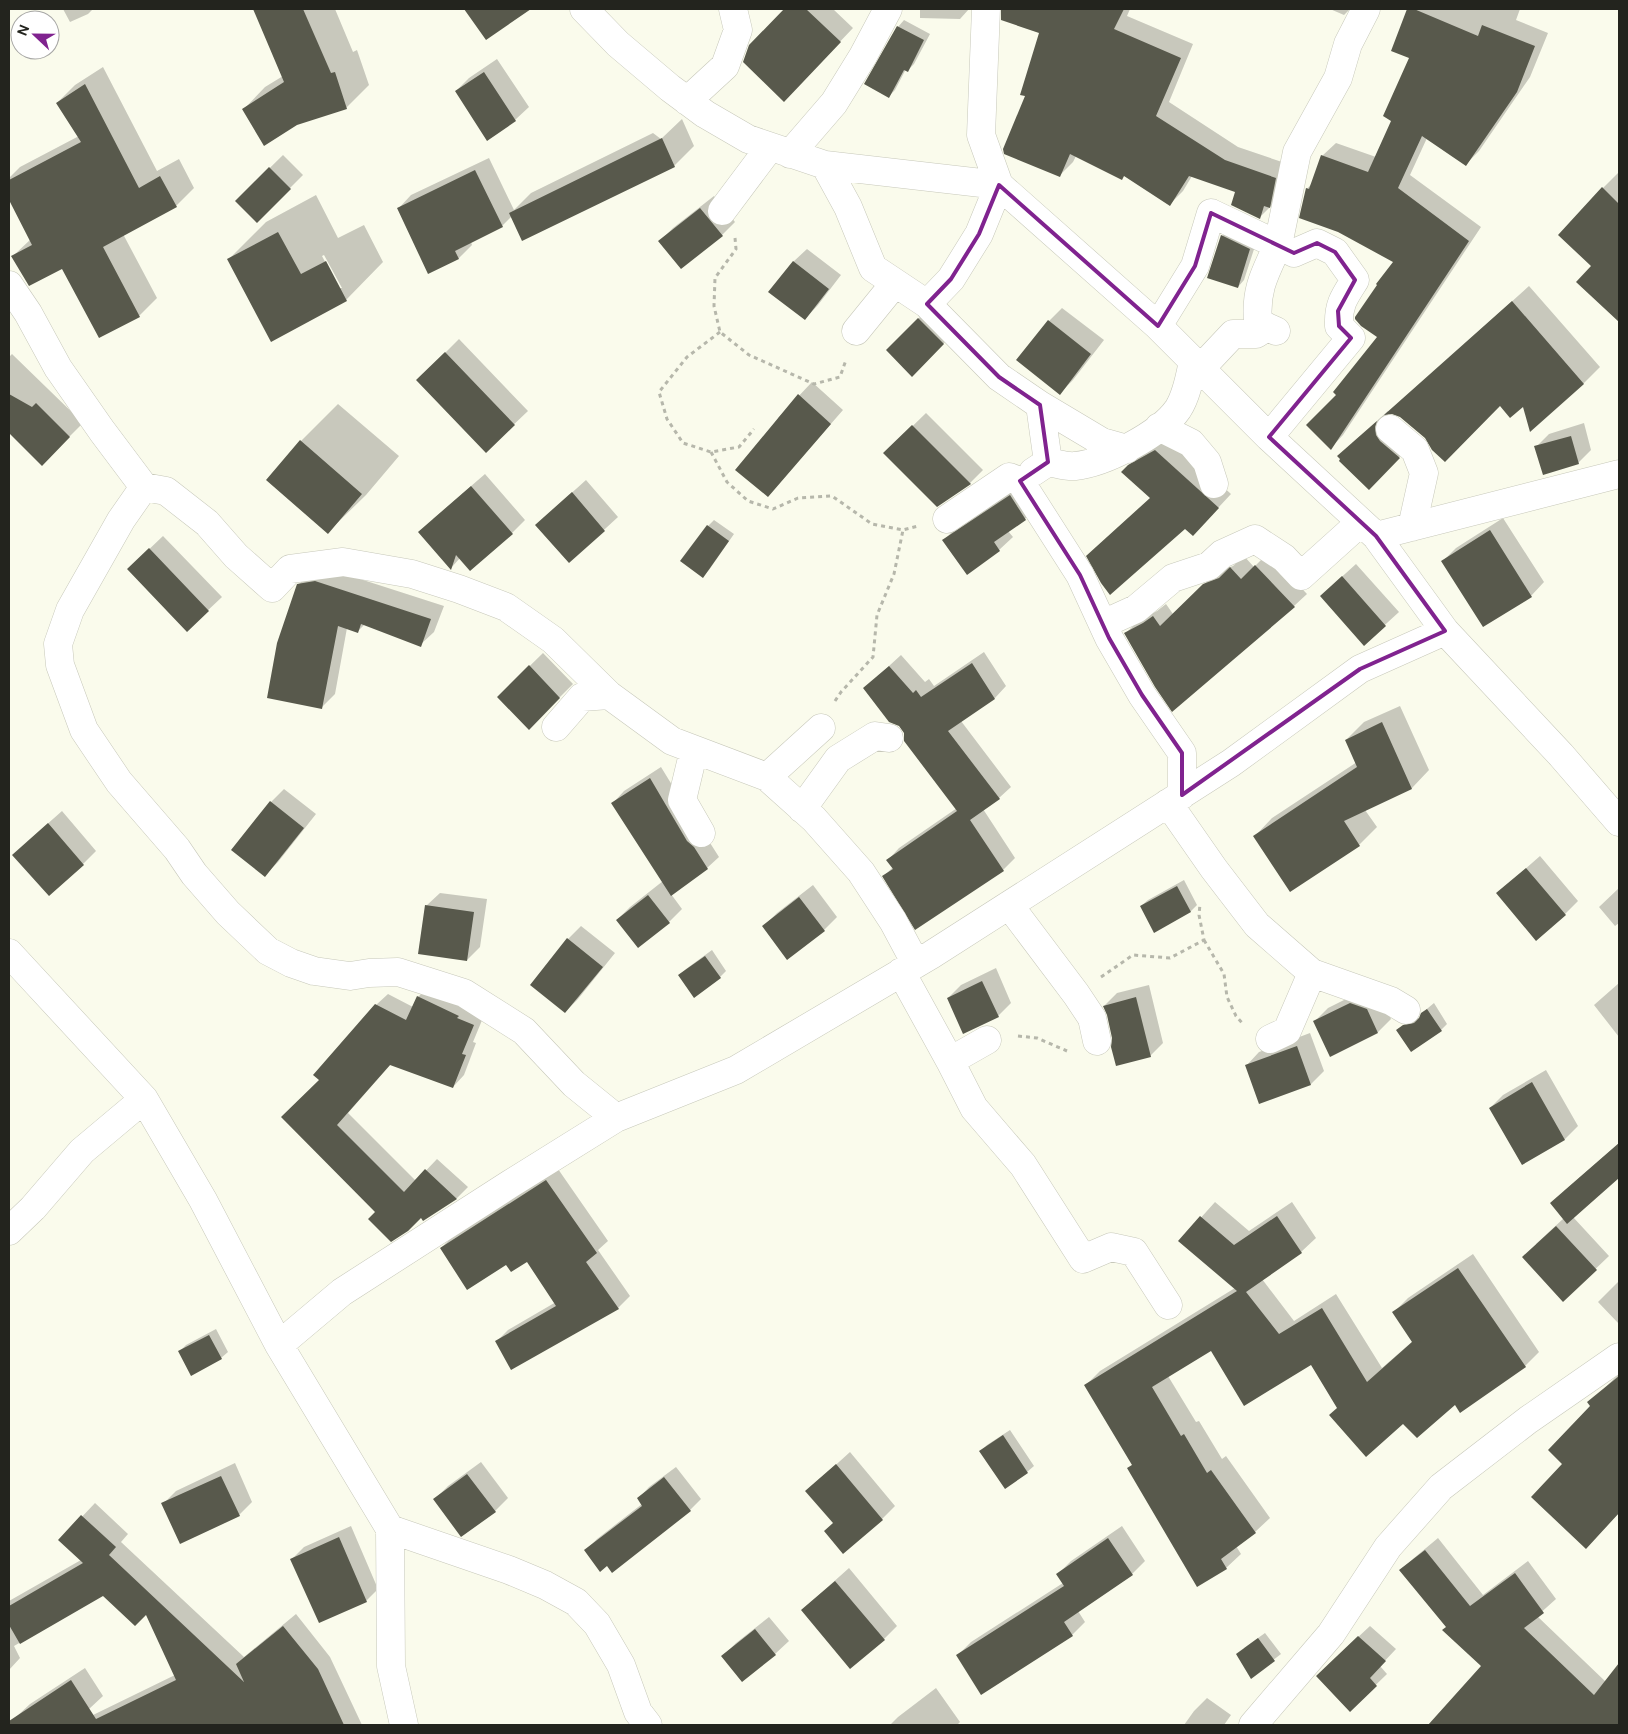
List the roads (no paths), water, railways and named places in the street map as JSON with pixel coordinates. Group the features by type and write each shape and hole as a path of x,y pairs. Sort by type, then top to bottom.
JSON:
{"street":[{"path":"584,9 618,44 670,88 705,114 748,139 825,165 999,186"},
{"path":"687,101 725,66 738,30 733,9"},
{"path":"722,211 780,150 834,103 863,56 888,9"},
{"path":"986,9 981,135 999,186 1158,326 1269,437 1369,529 1445,631 1561,755 1619,822"},
{"path":"1020,481 1048,462 1074,466 1109,458 1127,449 1159,427 1178,409 1197,364 1233,334 1256,334 1273,330 1258,322 1256,307 1261,282 1278,245 1297,152 1338,78 1348,44 1366,9"},
{"path":"825,165 848,207 873,268 927,304 998,377 1102,442 1127,449"},
{"path":"927,304 951,279 979,234 999,186"},
{"path":"1158,326 1195,266 1211,213 1294,253 1316,243 1335,252 1355,280 1338,311 1339,326 1351,338 1269,437"},
{"path":"856,331 895,283"},
{"path":"9,285 28,313 58,368 144,487 166,491 207,523 236,556 272,588 290,569 343,562 412,574 506,607 553,640 609,695 672,741 767,777 814,819 861,872 892,921 908,968 950,1061 974,1108 1023,1165 1083,1260 1111,1246 1134,1252 1168,1305"},
{"path":"1040,405 1048,462"},
{"path":"1159,427 1191,443 1206,462 1214,484"},
{"path":"1390,429 1415,450 1424,473 1412,527"},
{"path":"1102,624 1136,609 1173,578 1209,566 1222,554 1255,539 1284,558 1301,576 1369,529 1412,527 1619,474"},
{"path":"947,519 1009,477 1020,481 1080,575 1109,638 1142,695 1182,753 1175,799 1222,879 1257,925 1312,973 1391,1001 1406,1010"},
{"path":"144,487 121,520 70,610 58,644 60,665 84,730 119,782 177,849 194,874 228,912 268,951 290,963 314,971 350,976 398,972 464,993 524,1031 574,1084 616,1118"},
{"path":"279,1345 342,1292 616,1118 736,1070 1009,906 1232,763 1360,669 1445,631"},
{"path":"556,727 582,697 609,695"},
{"path":"767,777 821,728"},
{"path":"802,809 838,759 875,736 889,738"},
{"path":"694,750 682,800 701,833"},
{"path":"1009,906 1092,1018 1096,1041"},
{"path":"9,953 144,1099 203,1200 279,1345 390,1529 391,1666 404,1725"},
{"path":"1270,1039 1287,1031 1312,973"},
{"path":"950,1061 987,1040"},
{"path":"9,1231 33,1208 82,1151 144,1099"},
{"path":"1252,1725 1331,1634 1388,1547 1441,1486 1528,1420 1619,1357"},
{"path":"390,1529 509,1570 545,1585 576,1602 597,1624 621,1666 638,1712 648,1725"}]}
